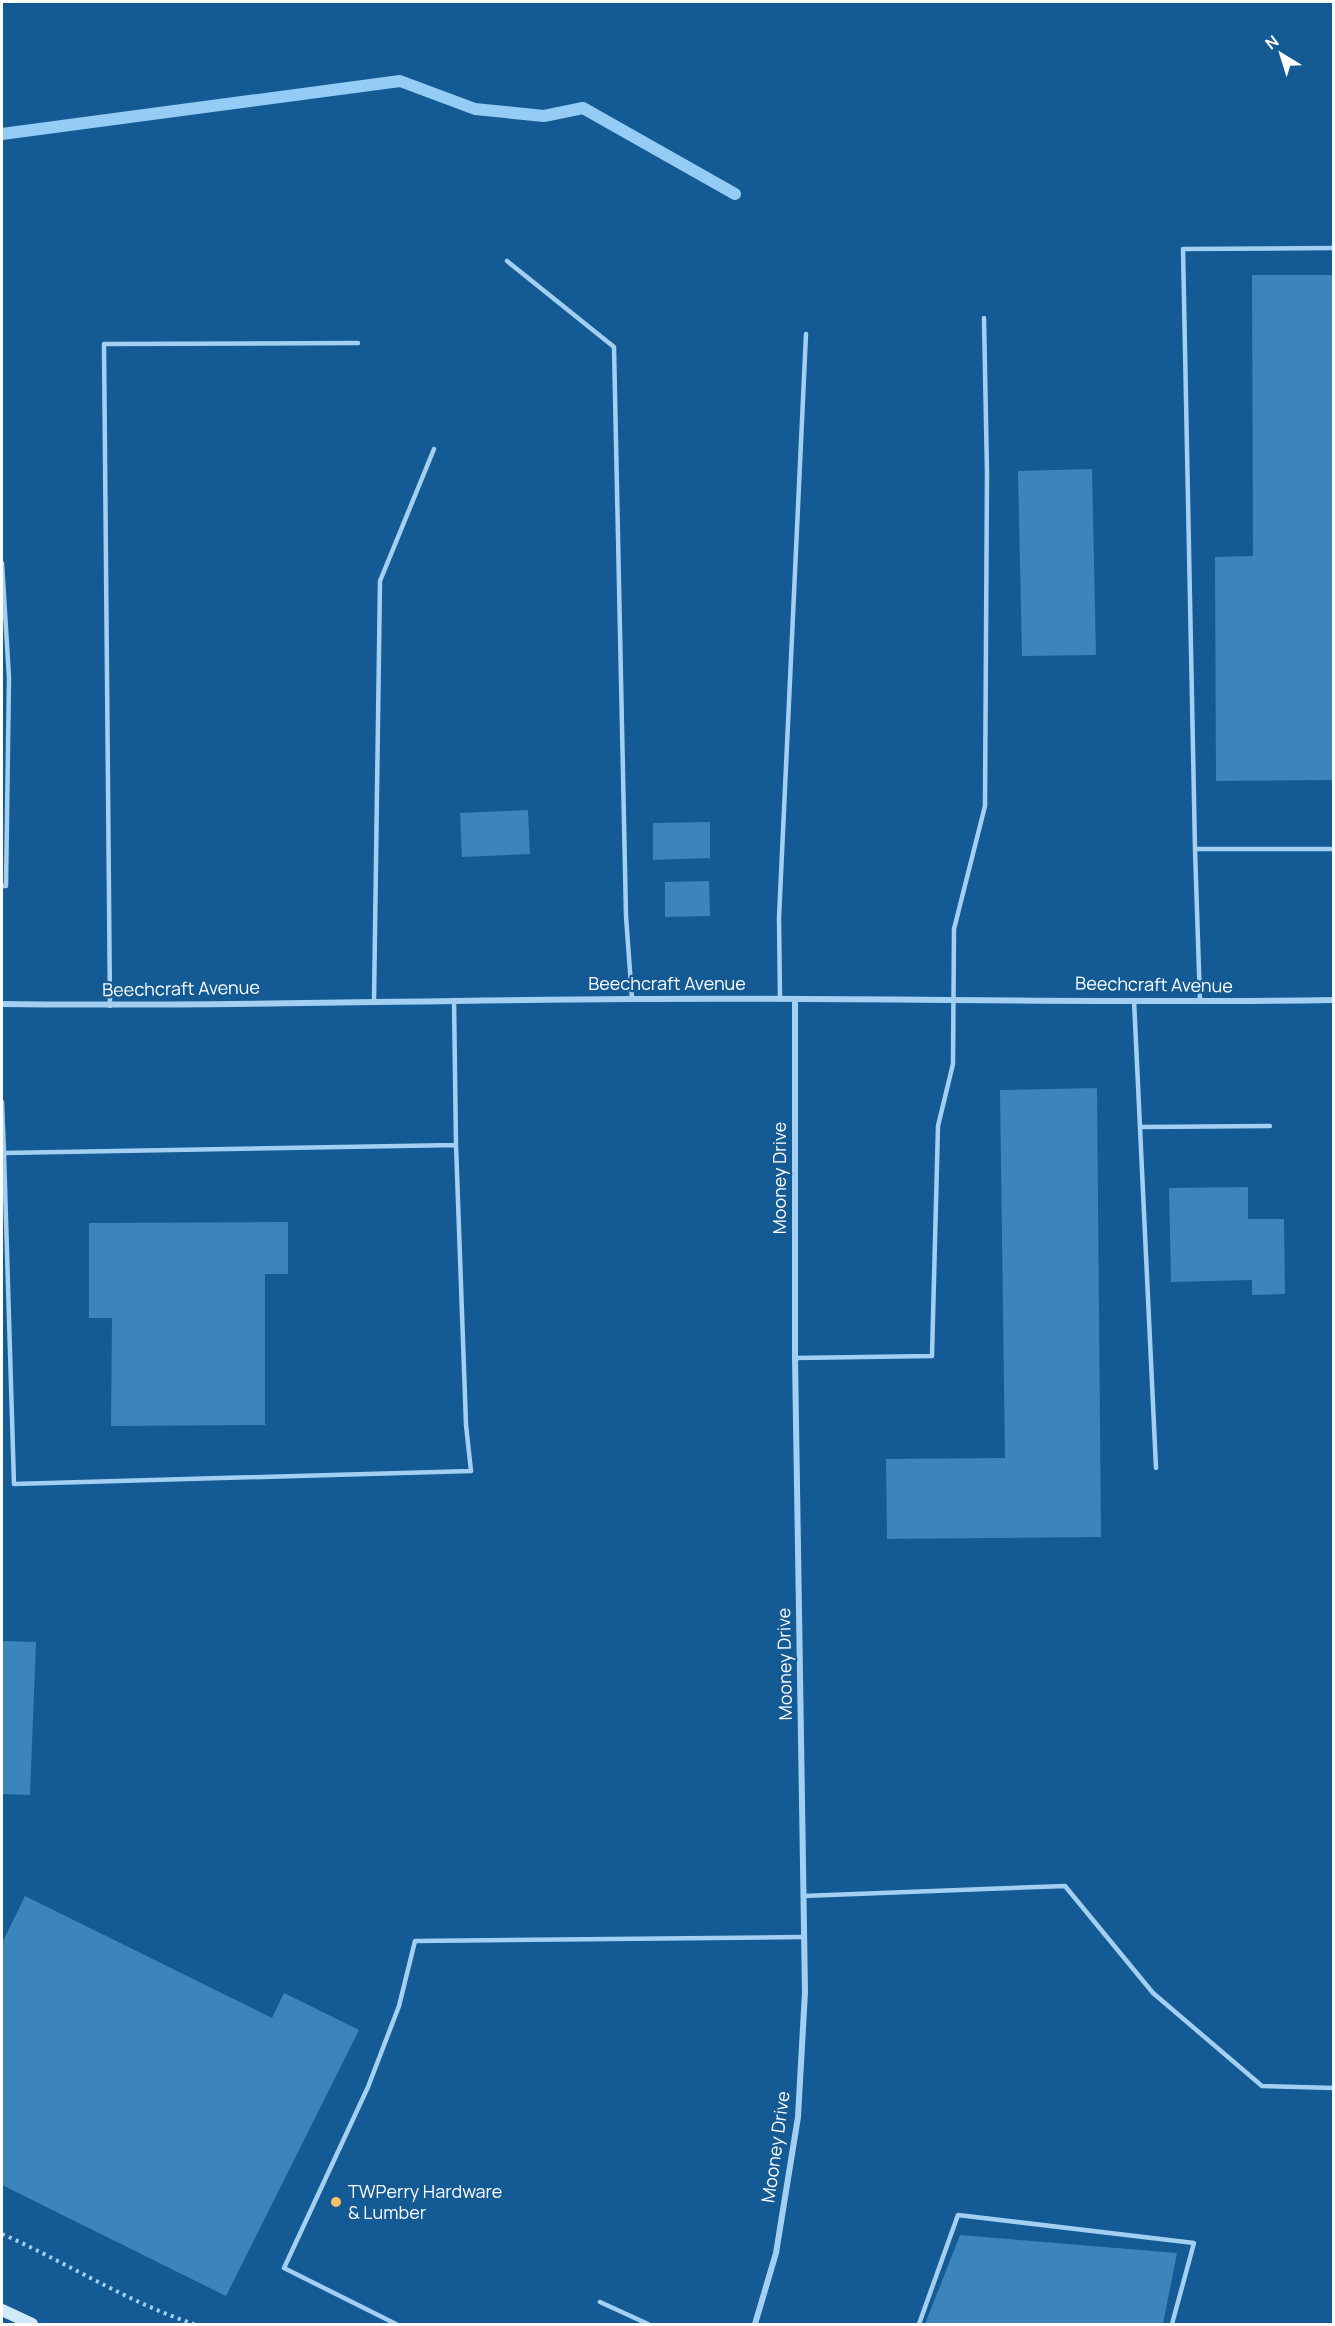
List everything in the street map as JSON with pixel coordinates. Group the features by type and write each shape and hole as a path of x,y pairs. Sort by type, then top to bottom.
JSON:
{"main road":[{"path":"2,2310 32,2325"}],"street":[{"name":"Beechcraft Avenue","path":"2,1004 110,1006 454,1000 780,998 1200,1002 1334,1000"},
{"name":"Mooney Drive","path":"755,2325 776,2253 798,2116 805,1992 795,1358 795,999"}],"lane":[{"path":"1200,1002 1183,249 1334,248"},
{"path":"507,261 614,347 626,916 632,999"},
{"path":"795,1358 932,1356 938,1126 952,1064 954,929 985,806 987,473 984,318"},
{"path":"780,998 779,918 806,334"},
{"path":"110,1006 104,344 358,343"},
{"path":"374,1002 380,581 434,449"},
{"path":"2,563 9,678 6,886 2,886"},
{"path":"1195,849 1334,849"},
{"path":"2,1102 14,1484 471,1471 466,1425 456,1145 454,1000"},
{"path":"1134,1000 1156,1468"},
{"path":"1141,1127 1270,1126"},
{"path":"4,1153 456,1145"},
{"path":"803,1896 1065,1886 1153,1993 1262,2086 1334,2088"},
{"path":"396,2325 284,2268 368,2088 399,2006 415,1941 804,1937"},
{"path":"919,2325 958,2215 1194,2243 1172,2325"},
{"path":"600,2302 648,2325"}],"path":[{"path":"2,2234 56,2258 162,2314 194,2325"}],"building":[{"path":"1252,275 1334,275 1334,780 1216,781 1215,557 1253,556"},
{"path":"1092,469 1096,655 1022,656 1018,471"},
{"path":"528,810 530,854 462,857 460,813"},
{"path":"710,822 710,858 653,860 653,823"},
{"path":"709,881 710,916 665,917 665,882"},
{"path":"1097,1088 1101,1537 887,1539 886,1459 1005,1458 1000,1090"},
{"path":"1248,1187 1248,1219 1284,1219 1285,1294 1252,1295 1252,1280 1171,1282 1169,1188"},
{"path":"288,1222 288,1274 265,1274 265,1425 111,1426 112,1318 89,1318 89,1223"},
{"path":"2,1641 36,1642 30,1795 2,1794"},
{"path":"25,1896 272,2018 284,1993 359,2030 226,2296 2,2185 2,1943"},
{"path":"960,2235 1177,2253 1163,2324 925,2324"}],"waterway":[{"path":"2,134 400,81 475,109 544,116 583,108 735,194"}],"place":[{"name":"TWPerry Hardware & Lumber","path":"336,2202"}]}
